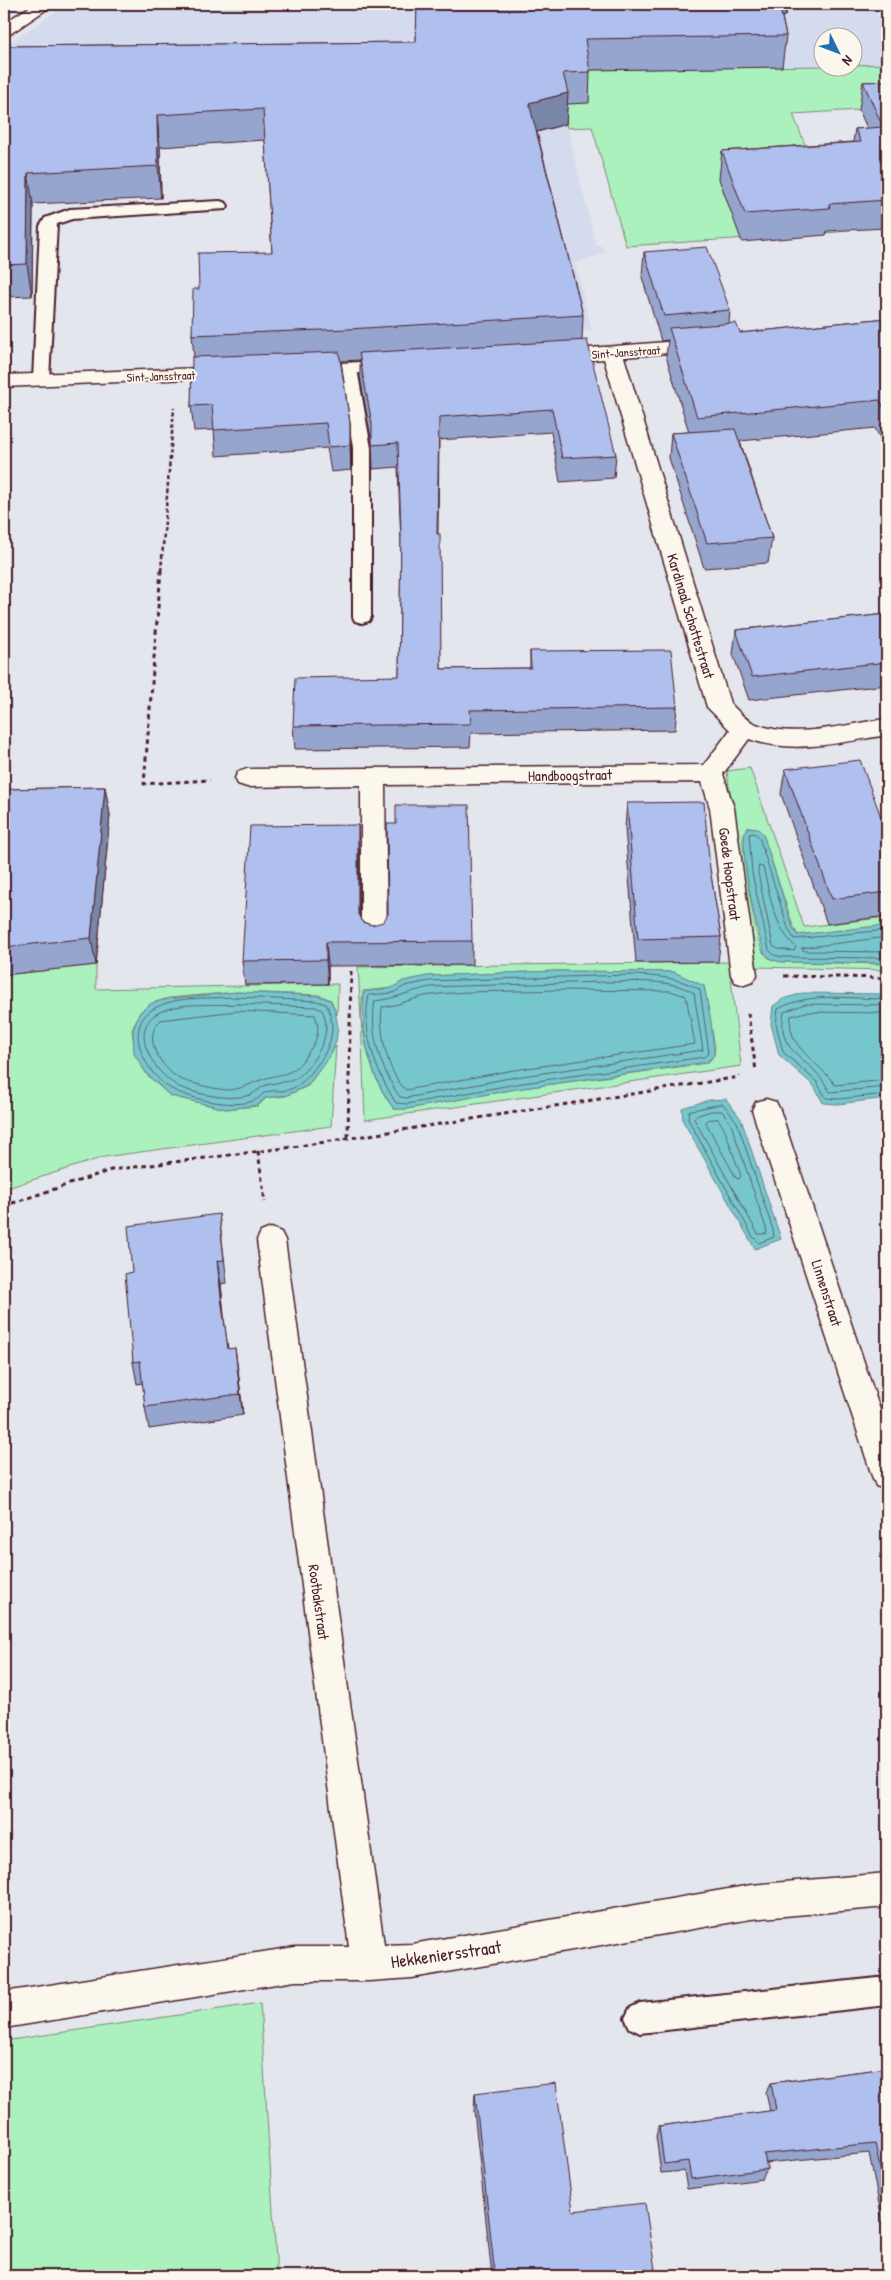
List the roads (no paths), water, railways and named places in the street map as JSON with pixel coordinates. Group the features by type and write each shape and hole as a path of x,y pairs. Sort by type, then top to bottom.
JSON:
{"street":[{"path":"4,30 45,4"},
{"name":"Sint-Jansstraat","path":"534,358 728,343"},
{"name":"Kardinaal Schottestraat","path":"612,353 719,707 744,728 766,736 783,739 887,727"},
{"path":"282,372 417,365"},
{"name":"Sint-Jansstraat","path":"4,381 253,373"},
{"path":"711,773 744,728"},
{"name":"Handboogstraat","path":"247,778 711,773"},
{"name":"Goede Hoopstraat","path":"711,773 722,808 744,975"},
{"path":"373,777 374,938"},
{"name":"Linnenstraat","path":"766,1110 887,1476"},
{"name":"Rootbakstraat","path":"271,1240 369,1964"},
{"name":"Hekkeniersstraat","path":"4,2010 295,1964 369,1964 412,1961 751,1902 887,1890"}],"lane":[{"path":"41,380 48,226 51,221 70,214 220,206"},
{"path":"349,369 362,448 362,617"},
{"path":"640,2018 887,1990"}],"water":[{"path":"748,827 757,828 763,834 792,926 797,935 887,925 887,963 782,962 772,960 764,952 749,887 744,849 745,835"},
{"path":"555,971 674,972 704,986 711,1021 714,1055 707,1062 516,1089 407,1109 394,1109 378,1082 368,1053 363,1023 364,992 392,988 403,981 428,976"},
{"path":"237,992 319,996 330,1000 335,1010 338,1027 336,1042 331,1054 308,1085 287,1095 265,1098 258,1105 226,1109 171,1096 147,1074 134,1054 133,1030 140,1012 152,1003 168,999"},
{"path":"803,993 887,994 887,1098 838,1104 823,1103 814,1086 779,1055 771,1024 773,1006 783,999"},
{"path":"726,1099 741,1119 781,1239 755,1249 683,1121 682,1108 709,1100"}]}
